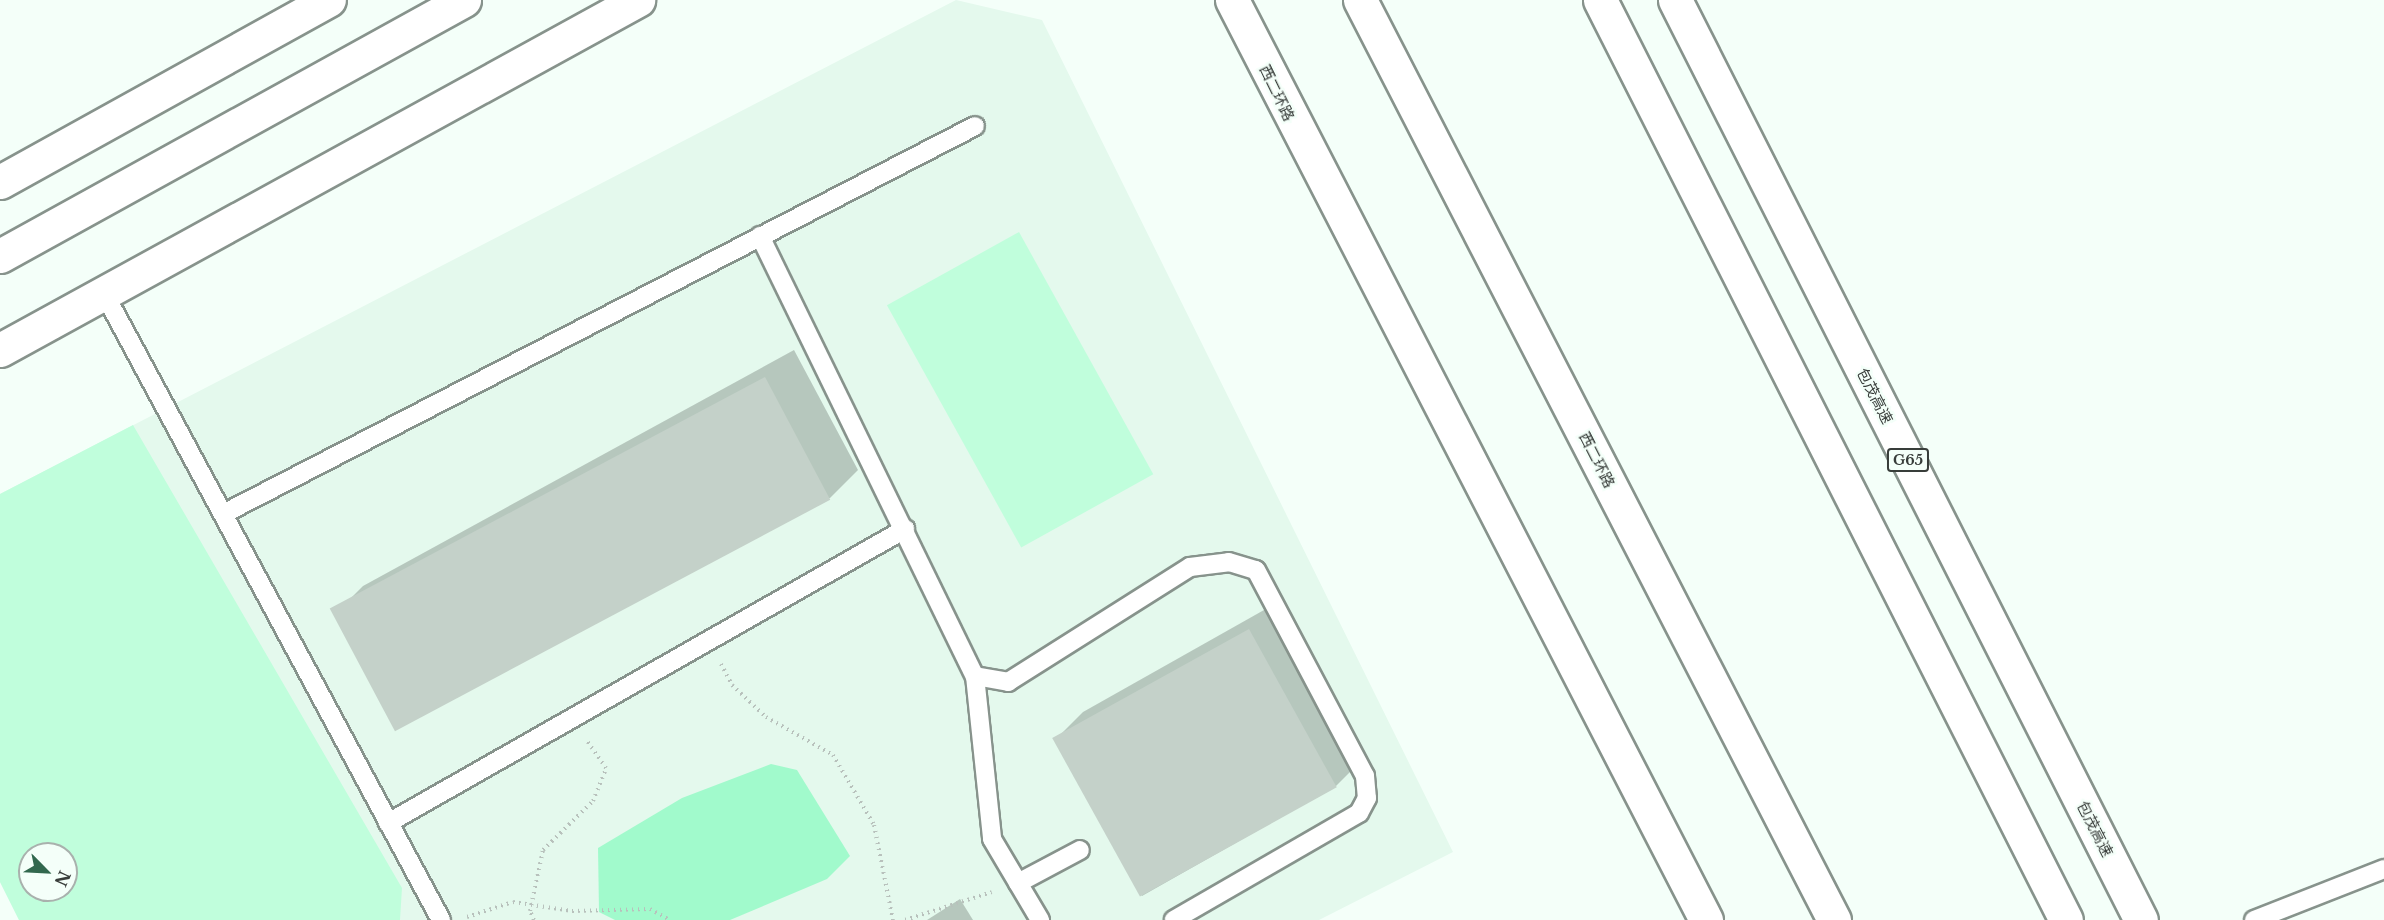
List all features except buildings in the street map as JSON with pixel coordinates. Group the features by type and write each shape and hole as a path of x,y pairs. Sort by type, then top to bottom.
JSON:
{"main road":[{"path":"0,182 329,0"},
{"path":"0,256 464,0"},
{"path":"0,350 638,0"},
{"path":"1206,0 1281,101"},
{"name":"西二环路","path":"1232,0 1281,101 1706,920"},
{"name":"西二环路","path":"1360,0 1834,920"},
{"path":"1600,0 2066,920"},
{"name":"包茂高速","path":"1675,0 2141,920"}],"lane":[{"path":"223,514 975,126"},
{"path":"760,236 975,676 992,839 1040,920"},
{"path":"104,293 441,920"},
{"path":"388,823 905,529"},
{"path":"975,676 1008,682 1190,567 1229,562 1256,570 1365,776 1367,798 1359,813 1174,920"},
{"path":"1018,884 1080,850"},
{"path":"2254,920 2384,869"}],"path":[{"path":"709,640 732,685 758,709 833,755 874,825 893,920"},
{"path":"534,920 531,905 543,850 593,801 606,768 571,718"},
{"path":"905,920 1018,884"},
{"path":"458,920 513,902 572,911 650,909 670,920"}],"shaded area":[{"path":"956,0 1042,20 1453,852 1319,920 19,920 0,882 0,494"},
{"path":"1019,232 1153,474 1021,547 887,305"},
{"path":"133,425 402,888 400,920 19,920 0,882 0,494"},
{"path":"771,764 797,770 850,856 827,879 730,920 615,920 599,912 598,848 682,798"}]}
